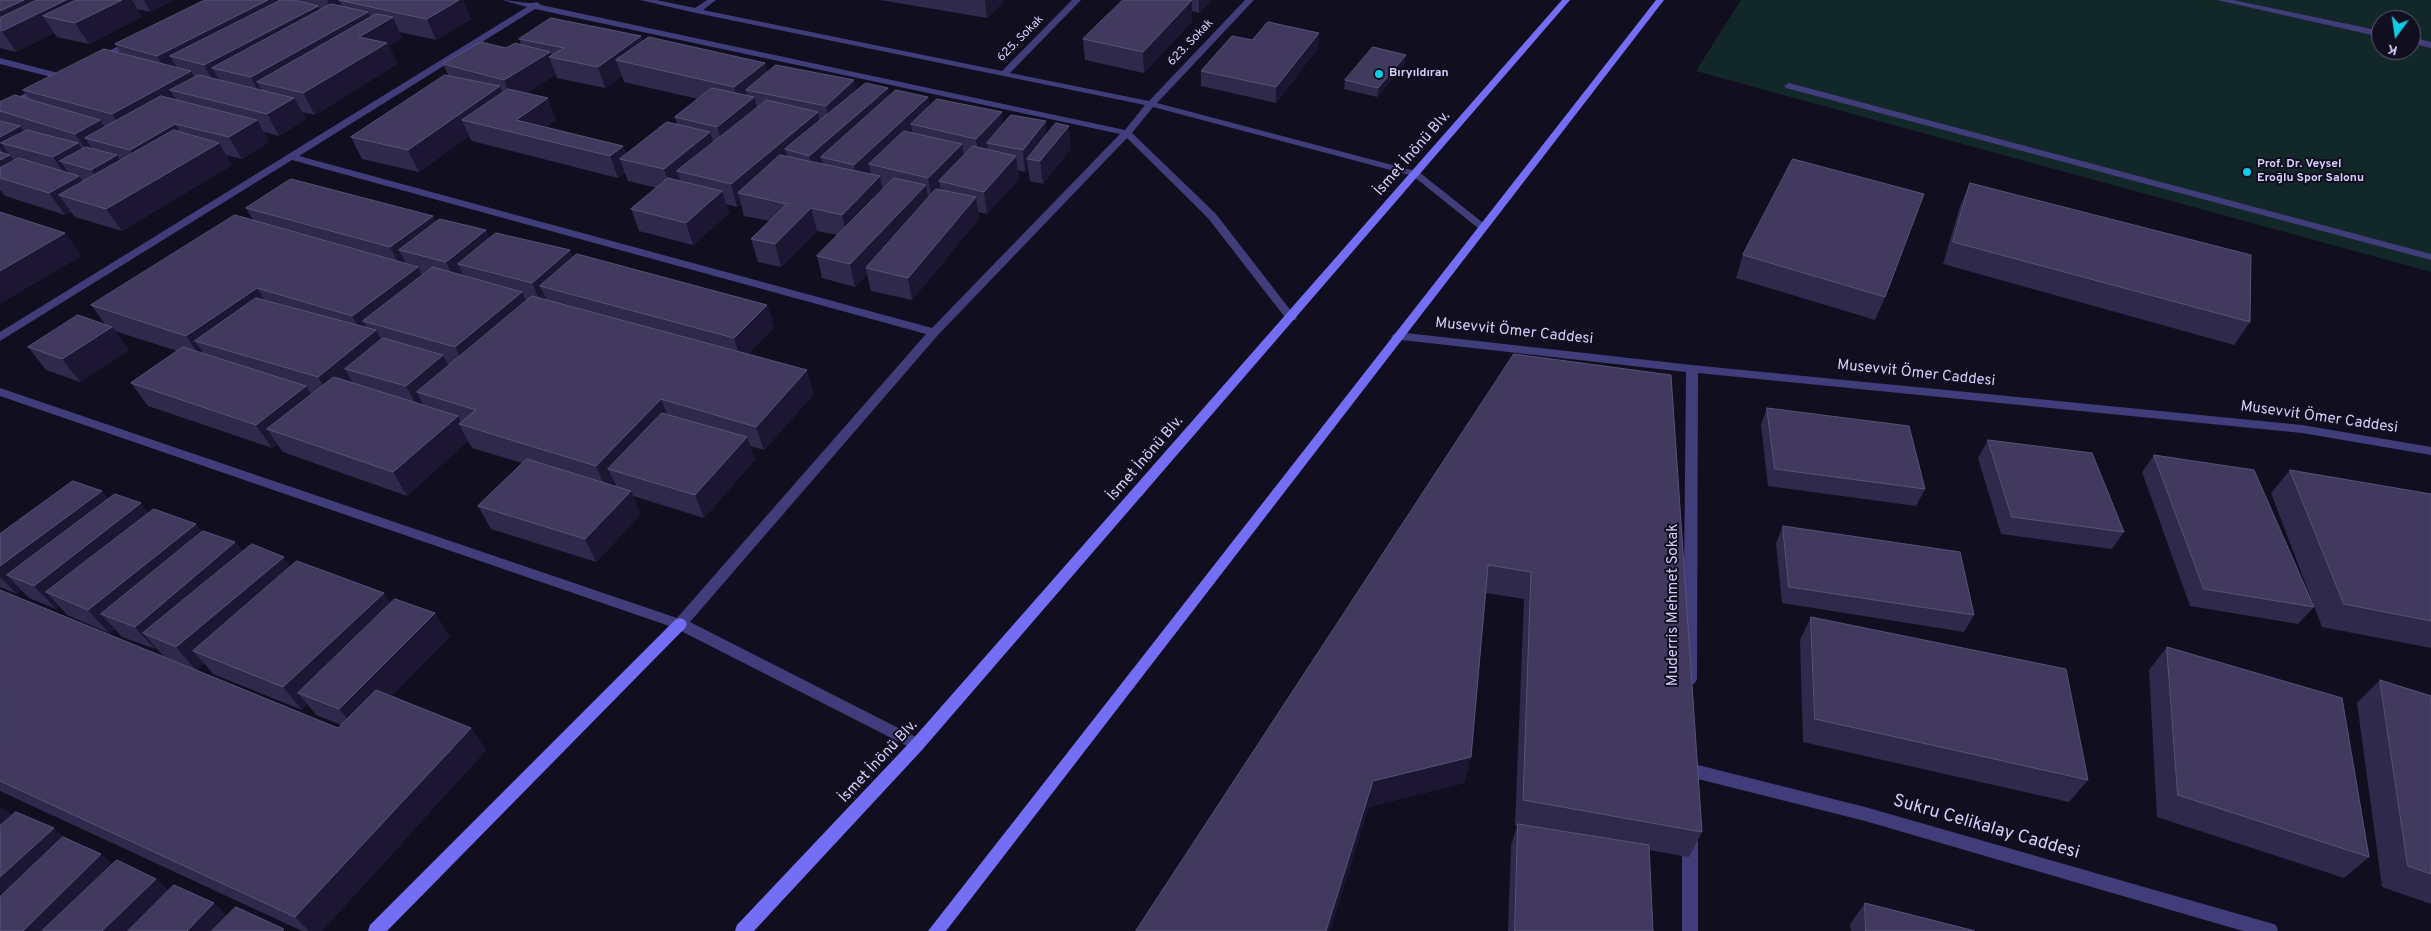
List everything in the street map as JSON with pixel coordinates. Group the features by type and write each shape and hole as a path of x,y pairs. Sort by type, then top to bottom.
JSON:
{"main road":[{"name":"İsmet İnönü Blv.","path":"743,931 917,745 1291,318 1566,0"},
{"path":"936,931 1482,226 1660,0"},
{"path":"376,931 680,624"}],"street":[{"path":"506,0 1127,133 1212,216 1291,318"},
{"path":"0,338 543,0"},
{"path":"644,0 1151,104 1416,174 1482,226"},
{"path":"696,11 712,0"},
{"name":"625. Sokak","path":"1004,74 1077,0"},
{"name":"623. Sokak","path":"680,624 934,332 1127,133 1151,104 1250,0"},
{"path":"2221,0 2371,32"},
{"path":"90,64 142,36"},
{"path":"0,60 63,77"},
{"path":"0,110 72,73"},
{"path":"1789,86 2431,256"},
{"path":"291,157 934,332"},
{"name":"Musevvit Ömer Caddesi","path":"1397,336 1692,369 2302,429 2431,451"},
{"name":"Muderris Mehmet Sokak","path":"1690,692 1692,369"},
{"path":"0,392 680,624 917,745"},
{"name":"Sukru Celikalay Caddesi","path":"1690,789 1690,765 2270,931"},
{"path":"1690,827 1690,931"}],"green space":[{"name":"Prof. Dr. Veysel Eroğlu Spor Salonu","path":"1741,0 2431,0 2431,272 1696,71"}],"building":[{"path":"0,0 24,0 0,11"},
{"path":"37,0 66,0 2,31 0,30 0,18"},
{"path":"76,0 122,0 75,23 43,16"},
{"path":"205,0 268,0 157,56 115,44"},
{"path":"281,0 294,0 318,6 204,65 170,56"},
{"path":"339,0 459,0 427,19"},
{"path":"1123,0 1192,0 1143,52 1083,39"},
{"path":"331,4 368,12 251,77 212,68"},
{"path":"376,14 393,17 359,37 387,43 303,93 257,82"},
{"path":"551,18 641,36 598,67 549,57 564,48 519,39"},
{"path":"1268,22 1319,33 1276,87 1201,71 1232,36 1252,40"},
{"path":"649,37 765,63 734,87 616,60"},
{"path":"481,42 506,48 515,43 550,52 504,80 443,64"},
{"path":"1373,47 1406,55 1378,88 1345,80"},
{"path":"104,49 191,71 112,114 23,90"},
{"path":"776,65 854,80 826,106 746,90"},
{"path":"199,75 294,98 267,114 170,90"},
{"path":"445,75 500,86 408,150 351,137"},
{"path":"866,83 888,88 809,156 785,149"},
{"path":"712,88 754,97 717,127 675,117"},
{"path":"508,89 548,98 516,120 623,146 610,156 462,120"},
{"path":"896,90 928,97 854,165 821,157"},
{"path":"15,95 100,120 75,134 0,111 0,102"},
{"path":"161,96 257,120 229,137 175,124 130,150 85,138"},
{"path":"937,99 1002,112 976,139 911,124"},
{"path":"767,100 818,112 731,184 677,171"},
{"path":"1011,115 1046,121 1023,150 987,143"},
{"path":"0,121 20,126 0,137"},
{"path":"667,122 710,132 664,169 620,159"},
{"path":"1056,123 1069,126 1040,161 1027,159"},
{"path":"27,130 78,143 53,157 1,143"},
{"path":"174,130 219,143 106,209 59,195"},
{"path":"904,131 962,144 928,178 869,164"},
{"path":"973,146 1016,156 984,192 939,181"},
{"path":"86,147 117,155 91,170 60,161"},
{"path":"0,152 10,155 0,160"},
{"path":"780,155 880,176 842,215 811,208 775,244 751,239 787,204 738,193"},
{"path":"19,158 79,176 49,193 0,178 0,168"},
{"path":"1793,159 1924,194 1885,297 1743,255"},
{"path":"668,178 722,191 686,223 631,209"},
{"path":"894,178 926,185 850,264 817,256"},
{"path":"291,179 433,216 390,247 246,208"},
{"path":"1970,183 2251,255 2250,322 1953,242"},
{"path":"936,189 976,197 908,278 866,268"},
{"path":"0,212 65,233 0,271"},
{"path":"235,215 418,267 352,316 257,288 186,336 91,305"},
{"path":"440,219 486,230 446,262 399,250"},
{"path":"496,233 570,250 532,283 458,264"},
{"path":"577,254 767,305 734,338 540,286"},
{"path":"433,267 522,292 455,347 363,321"},
{"path":"532,296 807,370 756,427 661,399 596,466 459,424 476,410 417,392"},
{"path":"256,298 376,330 318,377 195,341"},
{"path":"78,315 112,327 62,359 28,347"},
{"path":"383,338 443,355 406,386 345,369"},
{"path":"183,347 306,386 256,425 131,383"},
{"path":"1514,354 1671,375 1702,832 1523,800 1531,572 1488,565 1471,757 1373,781 1326,931 1136,931"},
{"path":"334,377 458,416 393,472 267,429"},
{"path":"1767,408 1909,426 1925,489 1775,469"},
{"path":"662,413 747,437 695,495 608,469"},
{"path":"1988,440 2092,453 2124,532 2012,517"},
{"path":"2154,455 2254,470 2314,607 2204,589"},
{"path":"527,459 631,491 585,539 478,506"},
{"path":"2290,470 2431,494 2431,621 2344,604"},
{"path":"73,481 102,491 0,566 0,534"},
{"path":"115,494 141,503 34,586 7,575"},
{"path":"154,509 196,524 88,610 46,592"},
{"path":"1783,526 1960,552 1974,615 1789,587"},
{"path":"203,531 235,542 135,627 101,614"},
{"path":"252,544 284,557 176,647 143,633"},
{"path":"297,561 384,593 283,687 193,651"},
{"path":"0,590 338,728 376,690 471,728 295,917 0,781"},
{"path":"395,599 435,613 339,709 298,693"},
{"path":"1811,617 2066,669 2088,780 1815,719"},
{"path":"2167,647 2342,698 2369,857 2178,795"},
{"path":"2380,680 2431,696 2431,874 2408,866"},
{"path":"16,812 54,828 0,877 0,826"},
{"path":"1518,824 1649,845 1653,931 1515,931"},
{"path":"63,837 101,854 23,931 0,931 0,897"},
{"path":"117,860 156,879 102,931 42,931"},
{"path":"174,885 214,903 187,931 128,931"},
{"path":"1865,903 1975,931 1866,931"},
{"path":"236,907 284,929 282,931 212,931"}],"place":[{"name":"Bıryıldıran","path":"1379,74"},
{"name":"Prof. Dr. Veysel Eroğlu Spor Salonu","path":"2247,172"}]}
